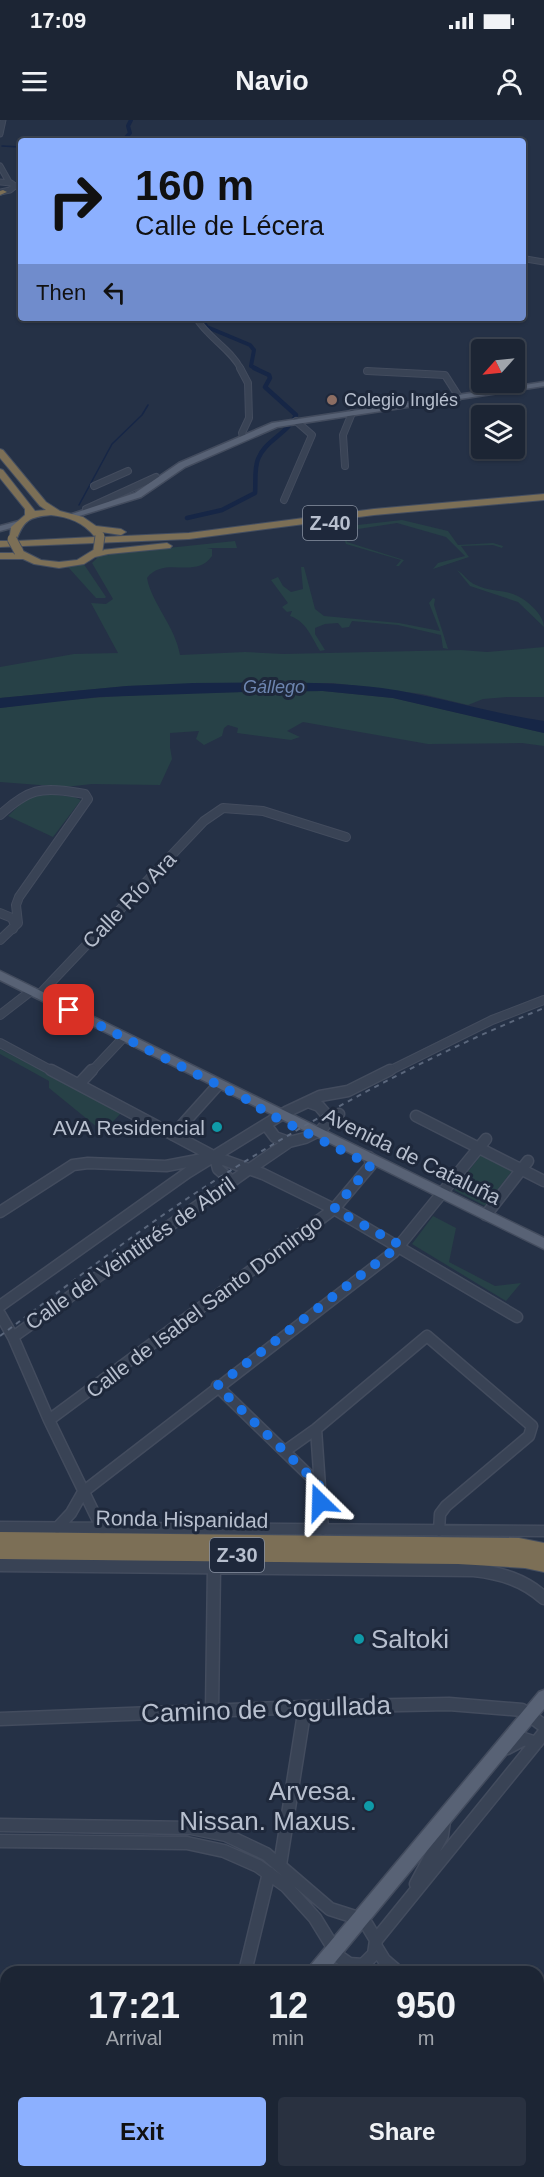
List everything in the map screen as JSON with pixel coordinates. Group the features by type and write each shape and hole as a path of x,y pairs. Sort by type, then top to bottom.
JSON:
{"highway":[{"path":"0,452 40,499 56,512"},
{"path":"0,472 30,509 30,517"},
{"name":"Z-40","path":"0,546 189,536 408,508 544,500"},
{"name":"Z-40","path":"0,546 187,540 419,512 544,500"},
{"path":"0,536 15,530 30,517 56,512 73,515 95,529 110,532 190,531 317,519"},
{"path":"0,557 24,555 41,563 60,565 76,562 95,552 204,543 295,528"},
{"path":"95,529 95,552"},
{"path":"15,530 24,555"},
{"name":"Ronda Hispanidad","path":"0,1539 153,1541 472,1552 544,1564"},
{"name":"Ronda Hispanidad","path":"1,1564 168,1554 472,1552 519,1545 544,1550"}],"main road":[{"path":"73,515 138,495 176,468 267,427 544,384"},
{"path":"95,529 91,516 98,508"},
{"path":"0,529 15,530"},
{"name":"Avenida de Cataluña","path":"0,975 261,1106 263,1111 280,1116 440,1196 544,1252"},
{"name":"Avenida de Cataluña","path":"440,1196 486,1215 544,1244"},
{"path":"320,1966 544,1697"}],"street":[{"path":"0,134 3,120"},
{"path":"0,166 3,181 15,185 1,192"},
{"path":"526,259 544,262"},
{"path":"198,321 233,356 248,383 249,418 242,433 243,437"},
{"path":"367,370 445,375 459,397"},
{"path":"345,466 343,435 352,412"},
{"path":"284,500 312,435 296,421"},
{"path":"94,486 124,472 140,484"},
{"path":"86,509 156,477"},
{"path":"129,489 138,495"},
{"path":"0,814 32,791 77,792 85,794 88,799 19,897 18,923 0,940"},
{"name":"Calle Río Ara","path":"0,1015 35,993 204,821 223,808 263,811 346,837"},
{"path":"4,914 17,909"},
{"path":"4,914 14,921 13,928"},
{"path":"0,1212 73,1165 88,1163 166,1166 215,1157 280,1116 320,1096 348,1091 492,1020 544,1000"},
{"path":"78,1084 124,1037"},
{"path":"0,1043 215,1157 218,1169 232,1181"},
{"path":"172,1135 218,1085"},
{"path":"308,1102 319,1106 334,1117 315,1133"},
{"path":"416,1116 544,1181"},
{"path":"266,1125 273,1136 282,1142 289,1143"},
{"name":"Calle del Veintitrés de Abril","path":"13,1337 248,1170 289,1143 315,1133"},
{"path":"57,1528 71,1514 83,1492 400,1245 486,1139"},
{"name":"Calle del Veintitrés de Abril","path":"0,1306 176,1181 215,1157 248,1170"},
{"name":"Calle de Isabel Santo Domingo","path":"49,1420 334,1209 370,1161"},
{"path":"486,1215 528,1161"},
{"path":"166,1166 174,1170 176,1181"},
{"path":"248,1170 263,1174 334,1209 400,1245 517,1317"},
{"path":"0,1314 13,1337 49,1420 102,1529"},
{"path":"285,1451 316,1429 427,1336 532,1426 529,1436 446,1506 440,1514 439,1531"},
{"path":"217,1386 319,1485"},
{"path":"316,1429 323,1530"},
{"path":"0,1527 275,1531 544,1531"},
{"path":"153,1541 178,1537 232,1537 275,1531"},
{"name":"Ronda Hispanidad","path":"341,1531 371,1537 427,1538 472,1552"},
{"path":"418,1569 472,1552"},
{"name":"Ronda Hispanidad","path":"168,1554 204,1561 268,1563 290,1568"},
{"path":"1,1564 474,1570 519,1580 544,1598"},
{"path":"212,1711 214,1567"},
{"name":"Camino de Cogullada","path":"0,1719 305,1707 449,1704 522,1710 530,1714"},
{"path":"280,1865 305,1707"},
{"path":"530,1714 544,1726"},
{"path":"495,1756 515,1742 540,1738"},
{"path":"363,1966 372,1958 376,1943 408,1900 540,1738"},
{"path":"408,1900 442,1835 445,1816"},
{"path":"0,1825 191,1827 226,1835 247,1843 280,1865 326,1906 359,1919 372,1931 384,1960 391,1966"},
{"path":"0,1841 197,1844 241,1856 268,1873 310,1911 334,1951 344,1962 353,1966"},
{"path":"246,1966 268,1873"}],"green space":[{"path":"402,520 448,531 458,545 493,543 503,546 502,548 493,545 461,546 469,557 433,569 438,563 465,556 446,537 397,523 345,531 347,542 404,560 396,566 401,560 346,544 340,527"},
{"path":"235,541 237,548 207,548 212,549 212,556 205,563 189,567 162,568 154,571 147,578 153,596 173,634 180,655 245,652 283,654 461,650 487,652 544,647 544,697 483,699 468,705 422,694 333,683 250,683 127,686 0,698 0,667 74,654 118,653 91,603 106,604 113,599 92,563 100,555"},
{"path":"83,563 105,598 96,598 68,567"},
{"path":"301,567 304,567 315,609 324,616 399,623 440,631 429,603 433,598 435,599 434,605 448,649 443,648 441,635 398,625 352,621 349,627 342,628 338,623 315,628 315,634 325,650 320,651 304,626 296,618 290,616 292,611 287,612 282,607 288,603 271,580 278,577 283,586 291,592 303,589"},
{"path":"457,570 476,585 513,594 523,599 541,617 544,627 518,602 470,586"},
{"path":"323,691 393,698 544,733 544,746 522,743 428,744 303,722 287,731 300,737 291,740 237,733 238,728 228,725 224,728 222,736 204,745 196,739 199,731 170,733 172,759 160,785 92,784 65,787 0,782 0,708 121,696"},
{"path":"38,793 74,797 81,800 53,837 8,816 27,798"},
{"path":"0,1049 122,1112 103,1132 49,1088 49,1081 0,1054"},
{"path":"481,1155 512,1171 485,1206 454,1190"},
{"path":"433,1216 456,1228 449,1262 495,1286 521,1283 506,1301 412,1244"}],"water":[{"name":"Gállego","path":"193,683 311,683 382,688 544,721 544,733 393,698 323,691 99,697 0,708 0,698 127,686"}],"waterway":[{"path":"126,138 130,133 128,126 131,120"},
{"path":"2,146 18,147"},
{"path":"202,321 207,327 250,345 254,350 251,366 257,369"},
{"path":"187,518 222,510 255,493 256,467 261,452 288,427 296,415 265,387 270,378 269,375 254,368"},
{"path":"79,505 112,444 142,415 148,405"}],"railway":[{"path":"0,1336 166,1213 319,1117 452,1048 544,1008"}],"place":[{"name":"Colegio Inglés","path":"332,400"},
{"name":"AVA Residencial","path":"217,1127"},
{"name":"Saltoki","path":"359,1639"},
{"name":"Arvesa. Nissan. Maxus.","path":"369,1806"}],"route":[{"path":"69,1010 261,1106 263,1111 371,1165 334,1209 400,1245 394,1252 217,1386 319,1485 320,1502"}]}
